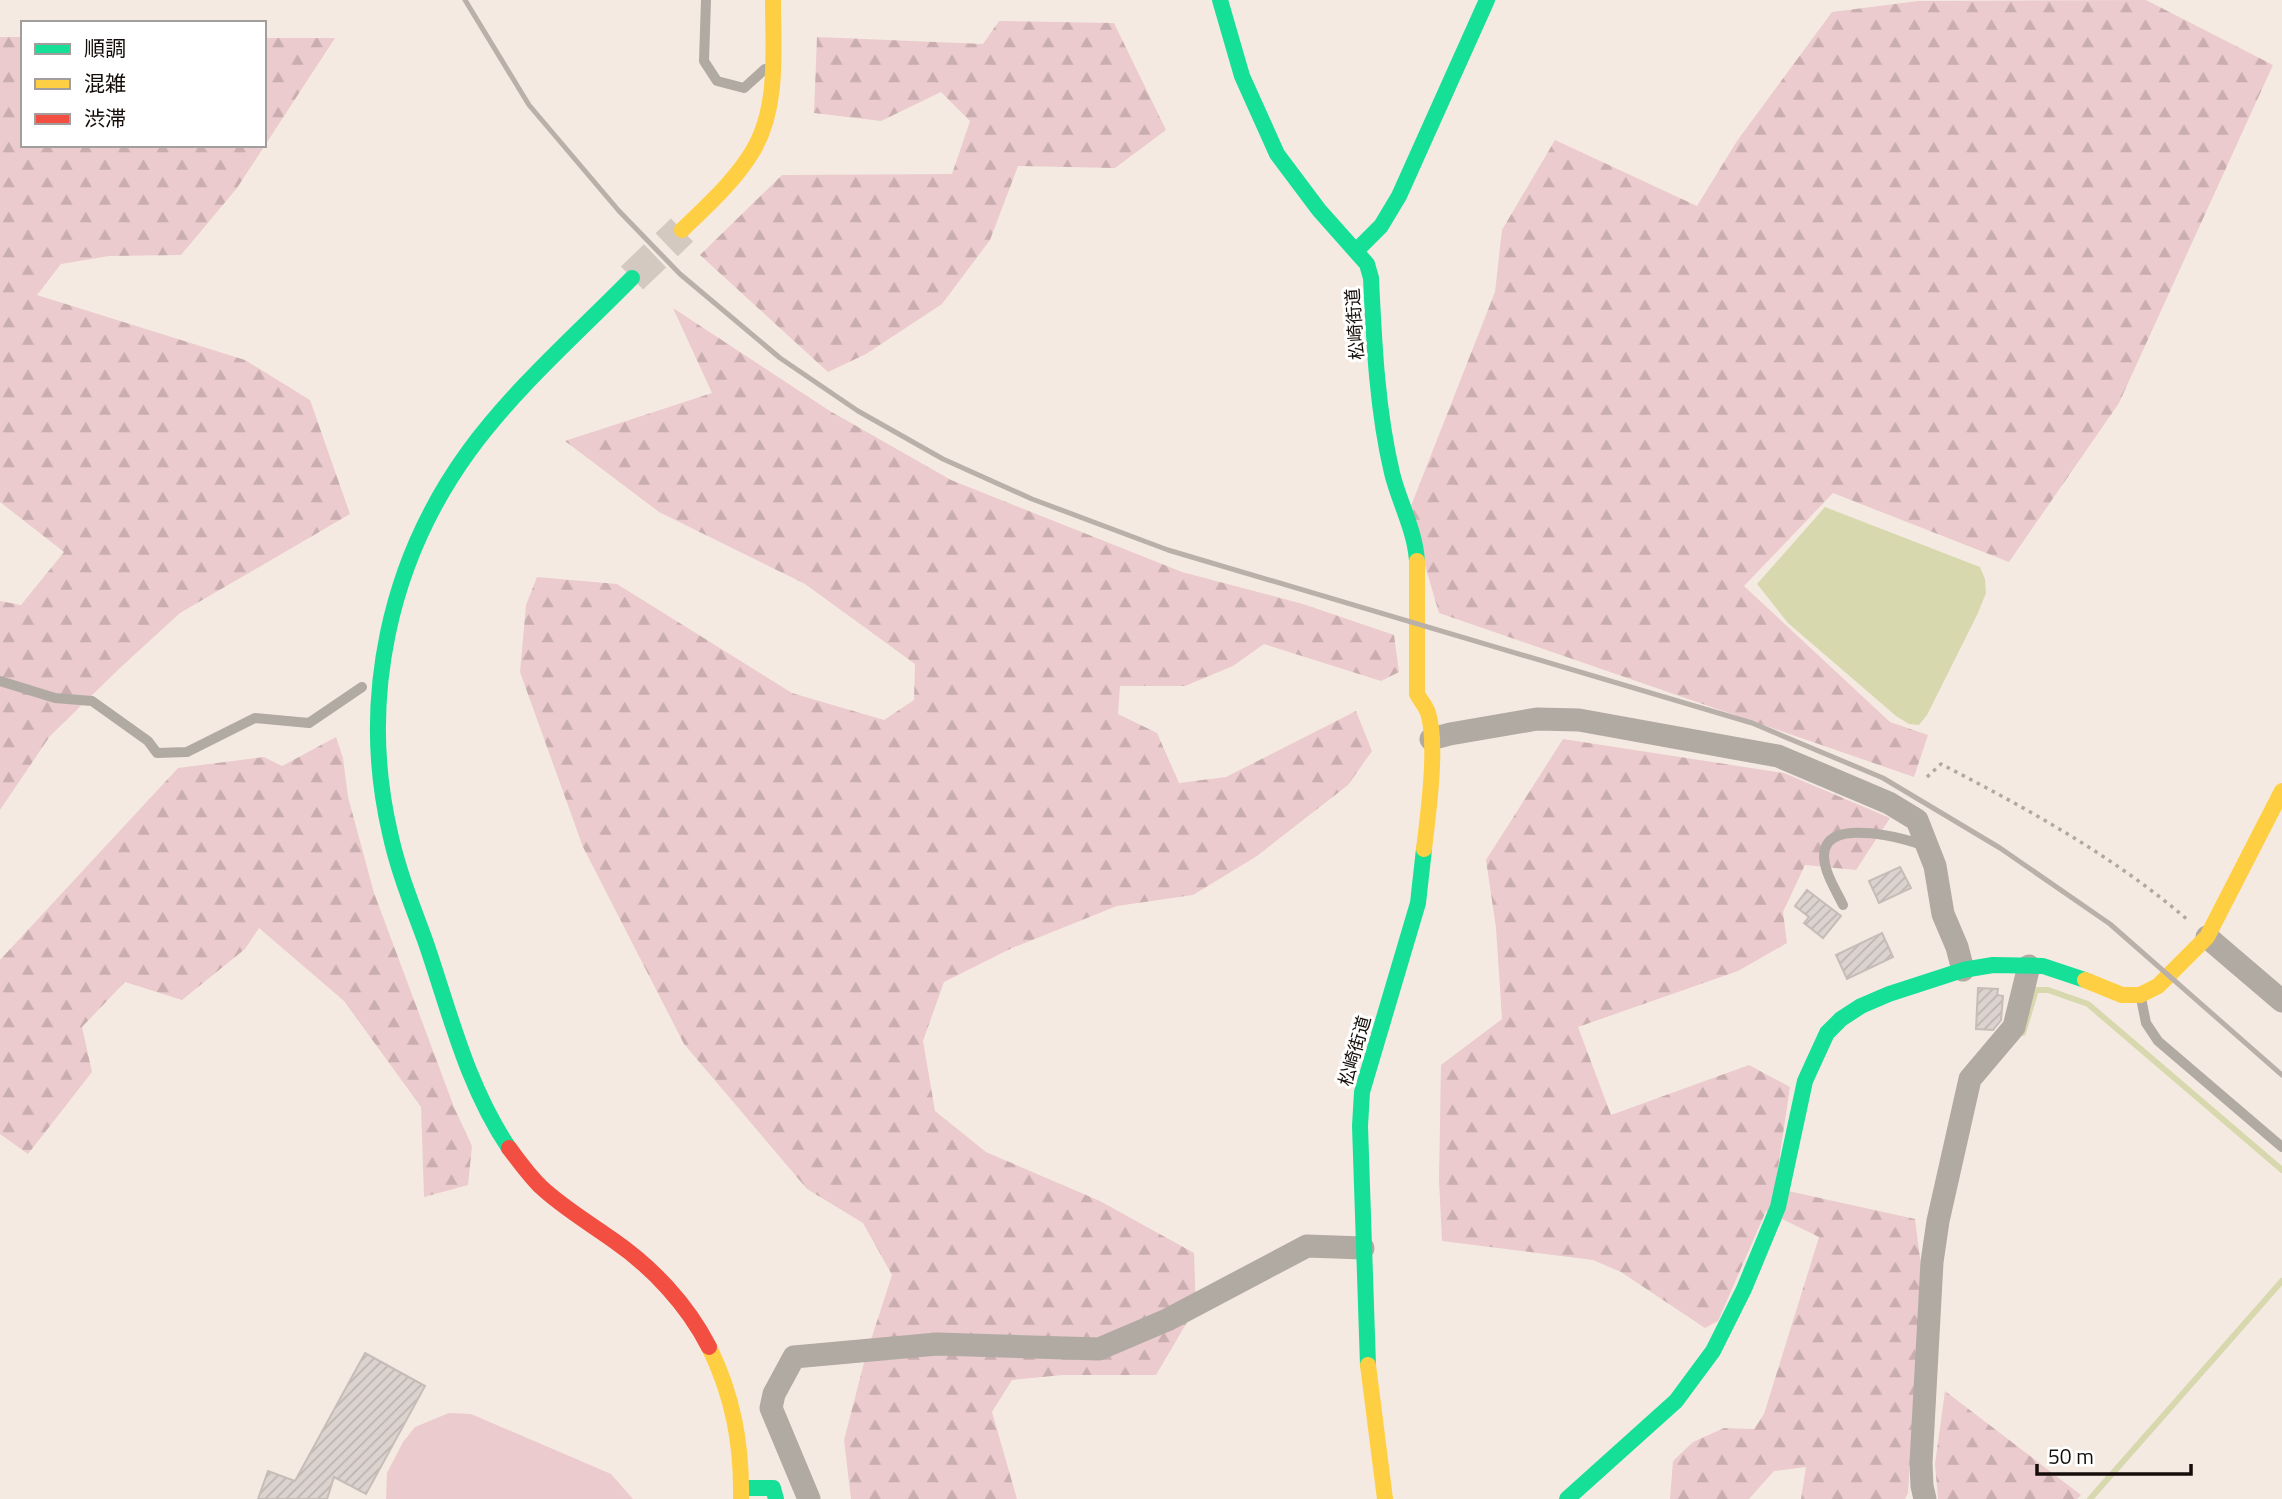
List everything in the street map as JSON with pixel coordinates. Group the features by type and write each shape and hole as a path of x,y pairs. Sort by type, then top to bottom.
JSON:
{"street":[{"path":"682,230 740,168 761,135 770,96 773,0"},
{"name":"松崎街道","path":"1220,0 1242,76 1277,154 1319,211 1367,264 1371,278 1382,416 1392,473 1416,547 1417,694 1428,713 1432,739 1430,798 1418,903 1362,1092 1360,1125 1368,1370 1385,1499"},
{"path":"1357,250 1372,238 1392,209 1473,37 1487,0"},
{"path":"632,278 507,407 470,450 442,490 420,531 398,587 378,682 376,726 380,777 395,852 462,1053 502,1139 526,1172 555,1200 645,1264 687,1313 709,1346 729,1390 741,1444 741,1494 774,1488 776,1499"},
{"path":"1432,739 1537,719 1579,720 1778,756 1899,808 1917,820 1928,847 1935,866 1943,914 1963,970"},
{"path":"1567,1499 1676,1401 1713,1351 1733,1313 1778,1207 1805,1081 1828,1033 1841,1019 1880,998 1963,970 1993,965 2063,971 2122,995 2140,995 2158,986 2207,937 2282,791"},
{"path":"2207,937 2282,1001"},
{"path":"1926,1499 1922,1486 1921,1463 1932,1262 1938,1220 1970,1079 2014,1027 2029,966"},
{"path":"809,1499 771,1408 774,1394 794,1357 937,1344 1099,1349 1167,1320 1307,1246 1363,1248"}],"lane":[{"path":"706,0 705,61 717,81 744,88 772,62"},
{"path":"0,681 55,698 92,701 148,741 157,753 187,752 256,718 309,723 362,687"},
{"path":"1843,905 1826,867 1824,849 1832,838 1851,833 1879,834 1908,839 1928,847"},
{"path":"2140,995 2146,1023 2158,1041 2282,1147"}],"path":[{"path":"1927,777 1941,764 1997,793 2091,848 2207,937"}],"green space":[{"path":"2146,0 2273,65 2119,403 2009,562 1833,493 1744,586 1890,722 1928,735 1914,777 1439,613 1409,511 1495,292 1502,230 1555,140 1697,206 1737,141 1832,12 1918,1"},
{"path":"999,21 1114,23 1166,130 1115,168 1018,166 990,240 942,304 866,354 828,372 700,255 782,175 952,174 970,121 941,92 881,121 814,113 817,37 983,44"},
{"path":"0,37 21,37 21,147 264,147 237,188 181,255 109,256 61,264 37,295 245,360 310,400 350,514 180,613 50,736 0,810 0,601 21,605 64,552 0,502"},
{"path":"266,38 335,38 266,144"},
{"path":"673,308 830,411 951,480 1182,572 1303,604 1394,635 1399,672 1381,681 1264,644 1233,666 1185,686 1120,686 1118,714 1157,733 1179,783 1226,777 1356,711 1372,751 1348,785 1257,856 1193,895 1117,906 1012,948 944,982 923,1041 935,1111 986,1152 1100,1201 1194,1253 1196,1307 1156,1375 1063,1375 1012,1380 992,1412 1017,1499 851,1499 844,1440 866,1355 892,1275 863,1223 807,1189 684,1044 583,847 520,672 526,605 537,577 617,584 792,693 884,720 914,700 915,664 805,584 659,512 565,441 712,393"},
{"path":"336,737 343,758 348,797 374,893 454,1107 472,1146 468,1185 424,1197 421,1107 344,1001 259,928 245,949 182,1000 125,982 82,1027 92,1072 28,1154 0,1134 0,960 178,768 264,757 282,766"},
{"path":"1563,739 1784,773 1890,818 1856,870 1805,865 1783,912 1787,943 1738,971 1578,1027 1611,1115 1749,1065 1790,1087 1775,1188 1915,1219 1922,1273 1908,1493 1905,1499 1801,1499 1806,1467 1774,1471 1749,1499 1670,1499 1673,1461 1693,1442 1724,1428 1754,1429 1764,1414 1819,1237 1766,1211 1718,1321 1705,1328 1621,1272 1593,1260 1442,1241 1439,1180 1441,1065 1502,1019 1496,928 1486,860"},
{"path":"1945,1391 2081,1495 2077,1499 1938,1499 1935,1464"},
{"path":"449,1413 471,1414 611,1474 633,1499 386,1499 387,1473 403,1442 415,1427"}],"shaded area":[{"path":"1825,507 1980,567 1985,579 1986,593 1927,715 1919,725 1909,724 1896,716 1788,623 1757,584"}],"building":[{"path":"1900,867 1911,888 1879,903 1869,881"},
{"path":"1807,890 1841,916 1823,938 1804,923 1809,917 1795,906"},
{"path":"1882,933 1893,957 1847,979 1836,955"},
{"path":"1978,988 1998,989 1997,995 2003,996 2001,1020 1993,1030 1976,1029"},
{"path":"365,1353 425,1386 366,1494 334,1477 327,1499 258,1499 268,1471 295,1481"}],"waterway":[{"path":"2023,1033 2036,990 2048,990 2088,1004 2282,1170"},
{"path":"2090,1499 2282,1281"}],"tunnel":[{"path":"632,278 682,230"}],"railway":[{"path":"465,0 529,105 619,211 680,274 780,358 858,411 943,459 1032,499 1168,550 1752,723 1883,778 2000,848 2110,924 2282,1075"}],"traffic: fast":[{"path":"1220,0 1242,76 1277,154 1319,210 1367,264 1371,278 1383,425 1392,473 1413,538 1417,561"},
{"path":"1357,250 1381,226 1399,196 1487,0"},
{"path":"509,1148 482,1100 461,1049 397,861 381,783 378,733 380,683 388,633 401,585 419,538 441,494 469,451 506,405 632,278"},
{"path":"1368,1365 1360,1126 1362,1092 1418,903 1424,849"},
{"path":"1567,1499 1676,1401 1713,1351 1744,1289 1778,1207 1805,1081 1827,1033 1841,1019 1861,1006 1963,970 1993,965 2043,966 2085,980"},
{"path":"742,1488 773,1488 776,1499"}],"traffic: slow":[{"path":"682,230 739,171 762,132 768,114 773,76 773,0"},
{"path":"1417,561 1417,694 1428,713 1432,742 1424,849"},
{"path":"2085,980 2122,995 2140,995 2158,986 2207,937 2282,791"},
{"path":"709,1347 730,1402 738,1440 741,1499"},
{"path":"1368,1365 1385,1499"}],"traffic: jam":[{"path":"509,1148 548,1194 655,1274 679,1301 709,1347"}]}
